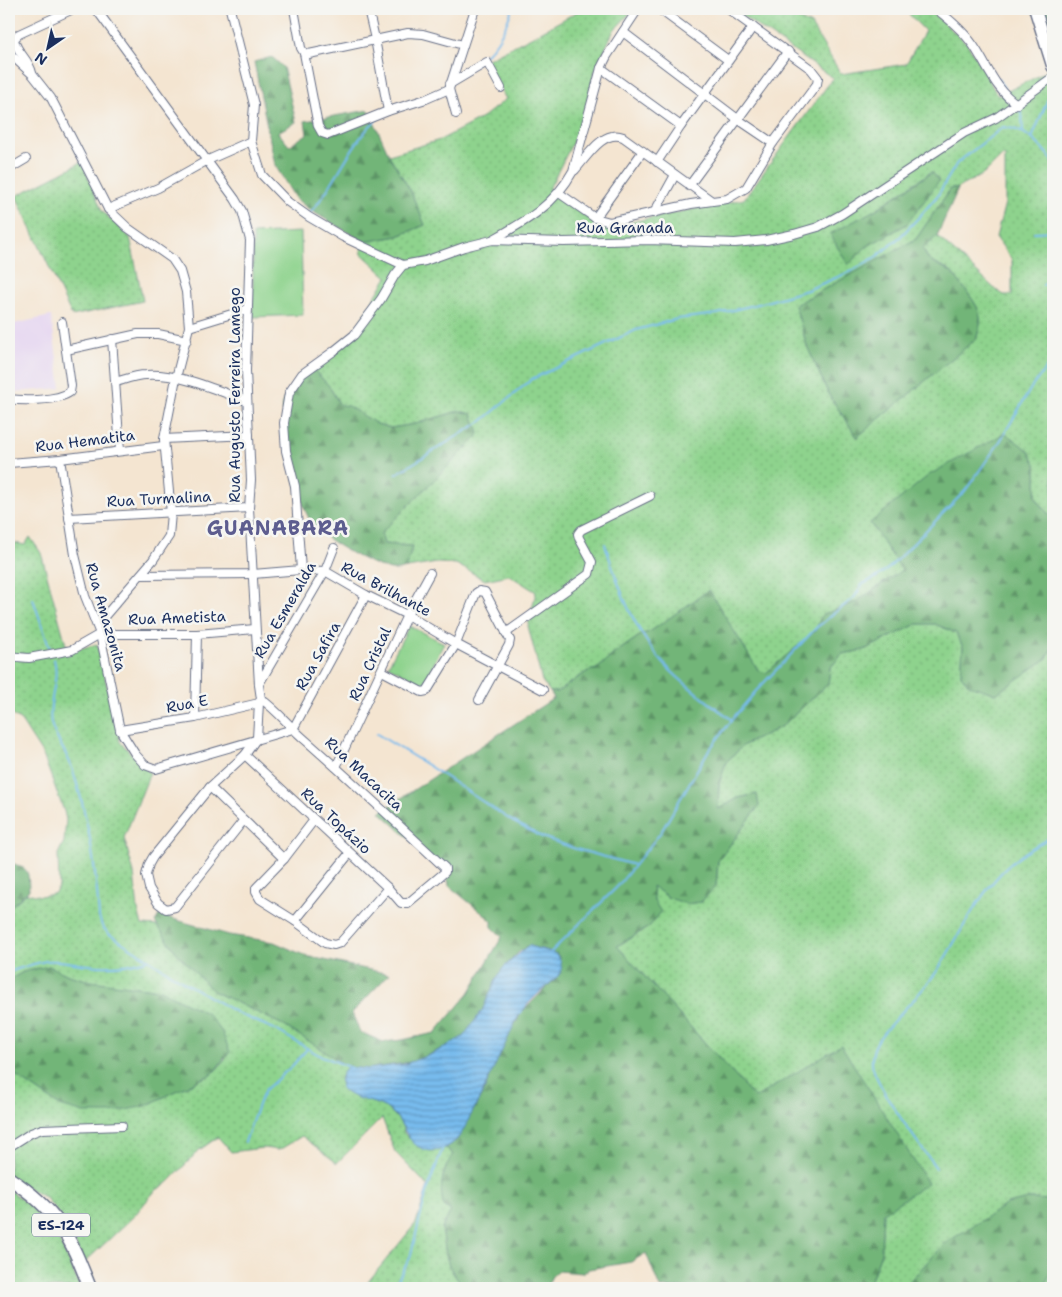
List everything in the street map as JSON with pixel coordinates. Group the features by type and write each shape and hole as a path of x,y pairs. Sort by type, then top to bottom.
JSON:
{"main road":[{"name":"ES-124","path":"9,1178 40,1201 61,1225 75,1251 90,1288"},
{"name":"ES-124","path":"9,1188 36,1208 56,1232 68,1253 81,1288"}],"street":[{"path":"32,74 28,62 15,44 14,39 16,36 73,9"},
{"name":"Rua Augusto Ferreira Lamego","path":"96,9 235,199 242,212 250,240 246,371 251,480 249,508 260,701 258,738"},
{"path":"230,9 254,105 251,141 262,175 295,208 342,237 403,265 381,299 354,334 334,352 302,374 289,393 284,423 286,451 295,486 301,570"},
{"path":"294,9 298,38 307,54 318,126 322,133 328,136 388,110 426,99 450,87 485,62 489,64 501,88"},
{"path":"368,9 388,110"},
{"path":"456,114 450,87 476,9"},
{"path":"573,172 601,68 606,56 638,9"},
{"path":"659,9 728,60"},
{"path":"559,193 595,218 606,222 617,222 654,212 727,199 746,188 773,143 818,81 816,74 788,51 728,9"},
{"path":"936,9 969,39 997,85 1007,97 1017,104"},
{"path":"1036,9 1053,67"},
{"path":"657,162 753,27"},
{"path":"623,32 739,120 773,143"},
{"path":"307,54 375,39 416,33 463,45"},
{"path":"689,186 788,51"},
{"path":"9,53 32,74 51,98 108,209 128,228 164,253 176,264 183,279 186,292 189,327 176,378 164,443 171,512 168,539 141,575 98,625"},
{"path":"601,68 681,126"},
{"name":"Rua Granada","path":"403,265 425,261 464,246 492,240 564,242 648,240 735,244 794,234 818,226 842,214 964,132 996,118 1053,77"},
{"path":"492,240 543,209 559,193 573,172 603,139 614,134 623,137 712,201"},
{"path":"108,209 158,188 208,160 251,141"},
{"path":"595,218 643,152"},
{"path":"9,169 26,159"},
{"path":"654,212 675,175"},
{"path":"189,327 248,309"},
{"path":"9,398 57,397 70,392 71,386 62,322"},
{"path":"66,350 148,333 187,340"},
{"path":"112,339 120,451"},
{"path":"116,382 144,374 176,378 247,401"},
{"name":"Rua Hematita","path":"9,463 60,459 164,443 249,435"},
{"name":"Rua Amazonita","path":"60,459 79,574 85,596 98,625 120,730 135,754 145,765 156,769 258,738"},
{"path":"506,633 589,574 592,562 579,538 578,534 581,530 650,496"},
{"name":"Rua Turmalina","path":"69,518 249,508"},
{"name":"Rua Esmeralda","path":"259,685 325,571 334,548"},
{"name":"Rua Brilhante","path":"141,575 253,574 301,570 325,571 543,690"},
{"name":"Rua Cristal","path":"336,767 407,615 430,573"},
{"path":"382,671 422,692 428,691 456,644 476,593 478,591 485,592 510,640 510,645 479,700"},
{"name":"Rua Safira","path":"293,729 366,595"},
{"name":"Rua Ametista","path":"100,634 196,634 256,628"},
{"path":"9,655 30,658 72,650 100,634"},
{"path":"195,718 196,634"},
{"name":"Rua Macacita","path":"260,701 272,706 293,729 444,868 445,872 408,903"},
{"name":"Rua E","path":"120,730 195,718 260,701"},
{"path":"243,821 175,906 166,909 158,903 151,893 146,875 153,857 210,787 245,755 258,738 293,729"},
{"name":"Rua Topázio","path":"245,755 349,854 388,888 402,904 408,903"},
{"path":"210,787 284,859"},
{"path":"314,820 284,859 256,888 260,899 325,943 334,945 340,943 388,888"},
{"path":"295,921 349,854"},
{"path":"9,1147 25,1136 42,1129 122,1126"}],"shaded area":[{"path":"51,316 61,388 15,392 9,365 9,325"}],"green space":[{"path":"582,9 634,9 614,30 596,68 581,126 549,189 602,228 744,199 833,78 732,9 781,10 811,25 841,74 906,64 925,31 904,9 928,9 967,43 998,96 1046,72 1053,88 1053,520 1036,498 1036,464 870,523 902,570 856,602 822,615 815,631 766,673 758,671 709,591 615,653 597,669 588,671 557,692 550,692 542,681 528,626 536,592 509,575 485,580 456,564 437,563 407,568 412,546 384,544 381,533 479,433 472,414 459,411 415,424 391,428 377,424 340,405 329,386 311,367 350,338 387,277 361,253 364,242 398,236 425,225 410,190 389,155 440,140 482,118 506,99 484,61","holes":["1005,156 1005,203 996,237 1012,260 1012,295 1004,295 996,290 937,236 923,249 931,262 953,275 977,306 980,324 976,339 857,437 829,395 807,346 795,305 916,239 951,188 958,189 984,174 1001,157","931,172 907,224 866,247 848,265 831,234 875,210"]},
{"path":"1039,9 1053,9 1053,59"},
{"path":"272,57 283,67 296,122 278,132 289,146 307,134 305,121 369,110 389,155 410,190 425,225 398,236 364,242 310,210 295,198 275,165 254,62"},
{"path":"82,162 102,211 130,237 143,301 72,316 16,196"},
{"path":"932,172 939,181 907,224 866,247 848,265 830,234 875,210"},
{"path":"951,188 958,189 937,236 923,249 931,262 953,275 977,306 980,324 976,339 857,437 829,395 807,346 795,305 916,239"},
{"path":"301,232 303,315 253,317 253,234"},
{"path":"311,367 329,386 340,405 348,406 377,424 391,428 415,424 459,411 472,414 479,433 477,437 381,533 384,544 412,546 407,568 391,570 340,547 315,528 309,519 291,465 283,410 284,399 296,382"},
{"path":"1005,433 1029,451 1036,464 1036,498 1053,520 1053,646 1046,659 996,694 969,685 961,675 963,647 956,633 935,624 917,624 864,650 842,654 830,668 828,684 781,727 744,745 726,762 719,784 718,809 738,798 757,794 759,806 718,861 716,886 701,902 687,904 669,898 652,886 654,901 661,912 649,927 617,946 755,1098 841,1045 928,1183 883,1213 881,1253 868,1288 660,1288 646,1253 631,1262 589,1269 583,1273 558,1271 552,1276 546,1288 468,1288 457,1279 449,1266 446,1255 442,1228 451,1211 444,1207 441,1193 444,1173 453,1154 446,1148 457,1140 483,1093 501,1050 521,1013 561,973 559,957 547,950 529,945 520,951 503,968 482,1011 463,1037 443,1048 416,1061 368,1069 347,1067 281,1024 213,991 176,952 155,922 159,915 229,935 274,942 306,956 389,974 352,1013 360,1032 383,1042 435,1033 469,993 502,937 492,927 492,921 449,886 443,870 380,812 554,698 550,692 557,692 588,671 597,669 615,653 641,635 651,631 709,590 758,670 766,673 815,631 822,615 856,602 902,570 870,523 929,475"},
{"path":"30,537 41,553 68,652 97,644 120,742 150,773 124,838 134,873 138,910 142,925 158,926 176,952 213,991 281,1024 347,1067 340,1079 345,1092 389,1110 402,1125 404,1133 422,1148 433,1150 446,1148 453,1154 445,1170 442,1182 444,1195 451,1211 442,1228 449,1266 457,1279 468,1288 363,1288 416,1223 428,1186 395,1152 382,1118 337,1163 302,1136 279,1150 263,1148 231,1152 218,1137 198,1151 169,1182 155,1191 134,1216 83,1264 70,1229 46,1198 9,1177 9,1071 60,1106 145,1106 212,1074 226,1059 160,990 90,981 68,975 49,966 23,972 9,980 9,908 27,893 41,896 55,893 59,886 58,854 64,842 66,820 43,755 21,721 9,713 9,542 25,545"},
{"path":"917,624 935,624 956,633 963,647 961,675 1046,659 1053,646 1053,1200 1028,1199 944,1244 908,1283 897,1288 868,1288 881,1253 883,1213 841,1046 755,1098 617,946 649,927 654,901 652,885 669,898 716,886 718,861 759,806 756,794 738,798 718,810 719,784 726,762 744,745 781,727 828,684 830,668 842,654 864,650"},
{"path":"409,626 444,643 424,684 388,666"},
{"path":"9,864 22,867 27,872 29,890 9,908"},
{"path":"49,966 68,975 90,981 160,990 208,1014 222,1032 230,1052 212,1074 145,1106 111,1113 84,1113 60,1106 9,1071 9,980 23,972"},
{"path":"9,1190 36,1212 54,1233 61,1244 80,1288 9,1288"},
{"path":"1028,1199 1053,1200 1053,1266 1044,1288 897,1288 908,1283 944,1244 1007,1204"},
{"path":"1053,1266 1053,1288 1044,1288 1051,1268"}],"water":[{"path":"529,945 556,955 561,964 561,973 530,1002 518,1018 464,1130 450,1145 432,1151 417,1146 412,1142 400,1121 392,1112 379,1104 353,1096 341,1088 341,1077 347,1067 368,1069 405,1064 430,1055 463,1037 482,1011 503,968"}],"waterway":[{"path":"471,67 486,55 497,42 512,9"},
{"path":"998,79 1004,88"},
{"path":"1032,138 1053,87"},
{"path":"1018,106 1022,116 1023,132"},
{"path":"310,213 328,190 359,140 378,118"},
{"path":"396,474 482,421 532,379 636,330 677,319 717,314 762,303 807,290 852,271 877,256 900,237 938,195 957,163 1003,127 1019,131 1032,138 1053,161"},
{"path":"1034,232 1053,231"},
{"path":"1043,285 1053,282"},
{"path":"551,952 617,887 661,832 707,753 756,691 818,626 852,600 861,585 877,577 890,567 965,491 999,443 1031,388 1053,359"},
{"path":"605,544 622,594 638,626 657,656 676,676 732,720"},
{"path":"33,599 50,649"},
{"path":"54,659 56,675 50,715 51,723 55,735 70,762 83,804 96,879 99,917 102,926 109,934 187,984 239,1014 274,1029 319,1055 352,1068"},
{"path":"377,734 512,821 542,837 576,849 634,865"},
{"path":"936,1168 880,1084 872,1062 874,1048 886,1030 935,974 975,907 1001,873 1019,857 1053,836"},
{"path":"9,972 46,961 111,966 147,960"},
{"path":"245,1142 265,1090 292,1066 307,1049"},
{"path":"393,1288 410,1258 426,1194 443,1147"}],"district":[{"name":"GUANABARA","path":"278,528"}]}
